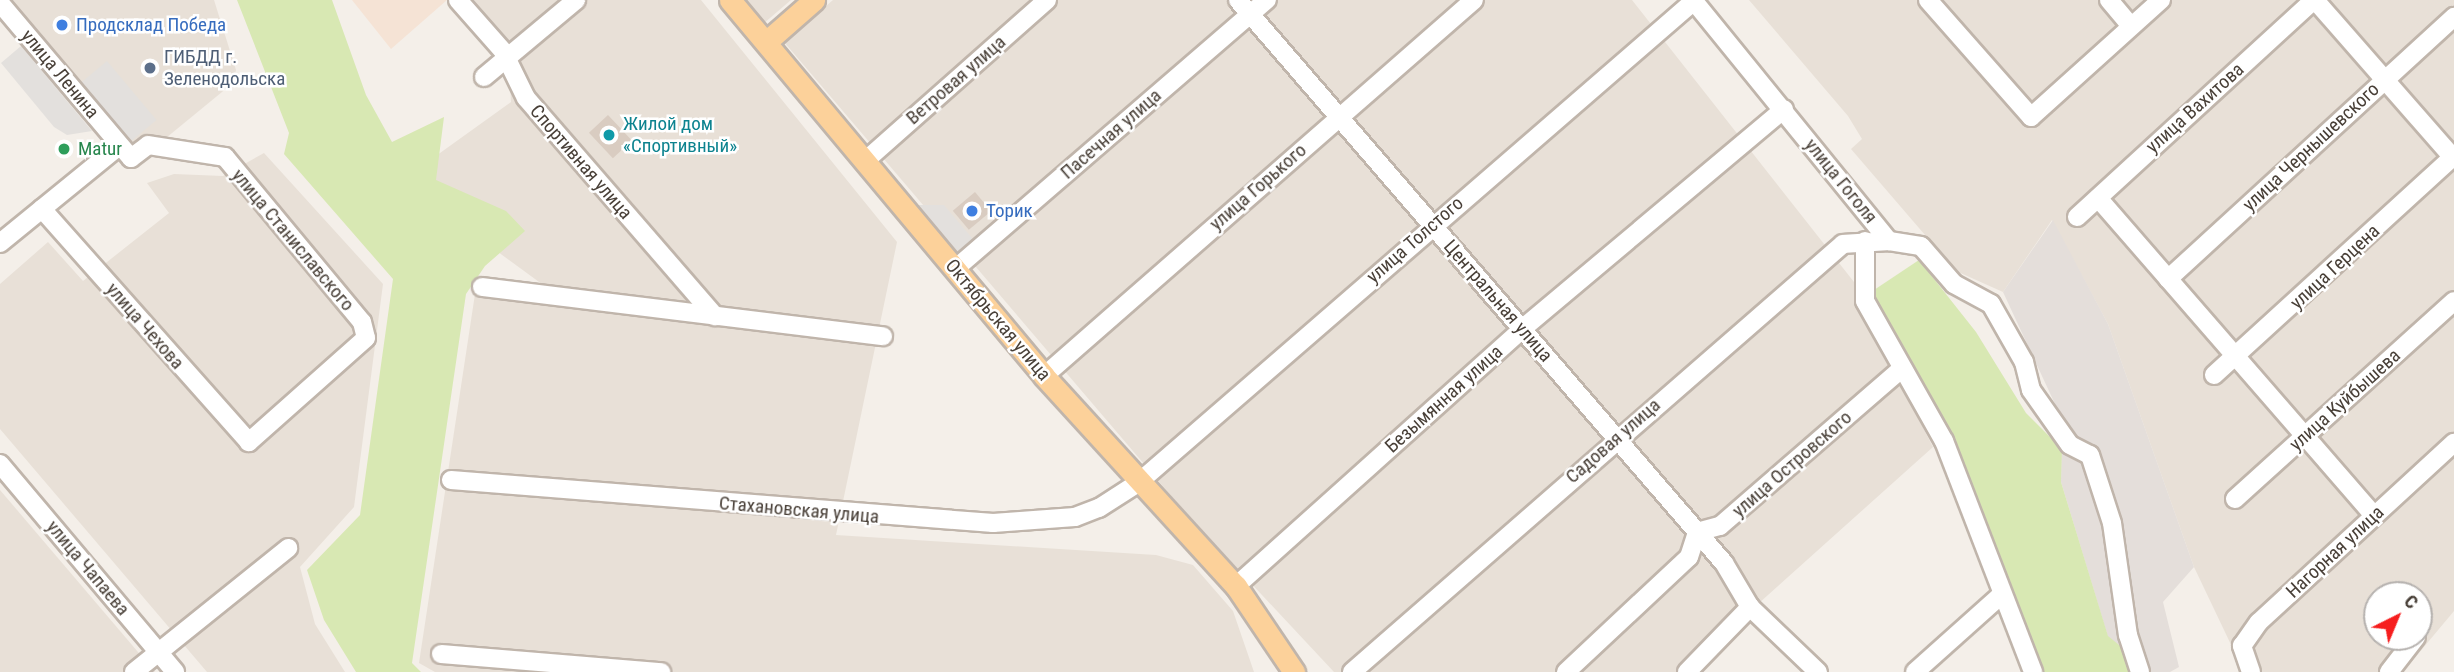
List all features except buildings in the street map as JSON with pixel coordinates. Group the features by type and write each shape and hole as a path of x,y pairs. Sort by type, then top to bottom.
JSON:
{"main road":[{"name":"Октябрьская улица","path":"730,0 1044,376 1138,483 1236,586 1294,672"},
{"path":"766,42 814,0"}],"street":[{"name":"Спортивная улица","path":"458,0 507,59 526,98 715,316"},
{"path":"484,77 576,0"},
{"name":"Ветровая улица","path":"865,161 1047,0"},
{"name":"Центральная улица","path":"1238,0 1697,532 1750,607 1818,672"},
{"name":"Пасечная улица","path":"955,269 1267,0"},
{"name":"улица Горького","path":"1044,376 1474,0"},
{"name":"улица Гоголя","path":"1694,0 1889,241 1921,246 1954,284 1991,304 2024,362 2031,390 2070,445 2090,455 2112,523 2128,635 2140,672"},
{"name":"улица Толстого","path":"1138,483 1694,0"},
{"path":"1928,0 2031,117 2161,0"},
{"path":"2109,0 2132,26"},
{"path":"2315,0 2454,158"},
{"name":"улица Вахитова","path":"2077,217 2315,0"},
{"name":"улица Ленина","path":"0,3 119,146"},
{"name":"улица Чернышевского","path":"2168,279 2454,17"},
{"name":"Безымянная улица","path":"1236,586 1522,329 1784,109"},
{"name":"улица Станиславского","path":"119,146 131,158 148,145 225,157 362,322 366,331 362,346 248,442"},
{"path":"0,243 119,146"},
{"name":"улица Герцена","path":"2214,375 2236,358 2454,158"},
{"path":"2098,198 2374,515"},
{"name":"улица Чехова","path":"43,209 248,442"},
{"path":"1865,241 1865,301 1944,441 2000,596 2029,653 2033,672"},
{"name":"Садовая улица","path":"1352,672 1616,437 1843,244 1889,241"},
{"path":"482,287 883,336"},
{"name":"улица Куйбышева","path":"2235,499 2454,301"},
{"name":"улица Островского","path":"1697,532 1720,526 1901,369"},
{"name":"Нагорная улица","path":"2251,672 2242,646 2259,622 2454,443"},
{"name":"улица Чапаева","path":"0,464 176,672"},
{"name":"Стахановская улица","path":"451,480 993,523 1074,517 1138,483"},
{"path":"1566,672 1689,557 1697,532"},
{"path":"134,672 288,548"},
{"path":"1915,672 2000,596"},
{"path":"1687,672 1750,607"},
{"name":"Октябрьская улица","path":"1270,634 1279,672"},
{"path":"2389,672 2405,651"},
{"path":"441,654 661,672"}],"shaded area":[{"path":"9,0 214,0 236,70 233,83 144,156"},
{"path":"352,0 447,0 391,49"},
{"path":"465,0 701,0 897,242 836,535 1156,555 1193,565 1233,611 1254,672 435,672 419,663 475,294 576,309 401,181 511,102 508,49"},
{"path":"743,0 791,0 763,24"},
{"path":"833,0 1632,0 1854,282 1870,325 1933,447 1682,672 1334,672 1191,519 784,42"},
{"path":"1749,0 2454,0 2454,611 2433,636 2433,581 2363,581 2363,651 2421,651 2403,672 2244,672 2194,567 2108,324 2052,220 2003,292 1956,271 1851,149 1862,139 1848,116"},
{"path":"21,46 92,131 67,135 54,127 1,63"},
{"path":"107,61 156,120 130,142 81,83"},
{"path":"264,153 383,284 354,507 300,567 315,624 345,672 207,672 0,429 0,284 48,242 83,281 169,213 147,183 174,174 223,176"},
{"path":"909,205 944,205 973,239 954,256"},
{"path":"2053,220 2108,324 2194,567 2163,602 2179,667 2170,672 2151,672 2108,637 2061,482 2062,419 2003,292"},
{"path":"0,490 155,672 0,672"}],"green space":[{"path":"237,0 332,0 366,95 392,142 444,117 436,180 506,211 525,231 485,266 466,294 412,663 421,672 356,672 324,620 307,570 360,515 393,279 284,154 289,133"},
{"path":"1919,260 1976,332 2026,413 2062,449 2061,482 2108,636 2124,649 2133,672 2041,672 1871,292"}],"place":[{"name":"Продсклад Победа","path":"62,25"},
{"name":"ГИБДД г. Зеленодольска","path":"150,68"},
{"name":"Жилой дом «Спортивный»","path":"609,135"},
{"name":"Matur","path":"64,149"},
{"name":"Торик","path":"972,211"}]}
